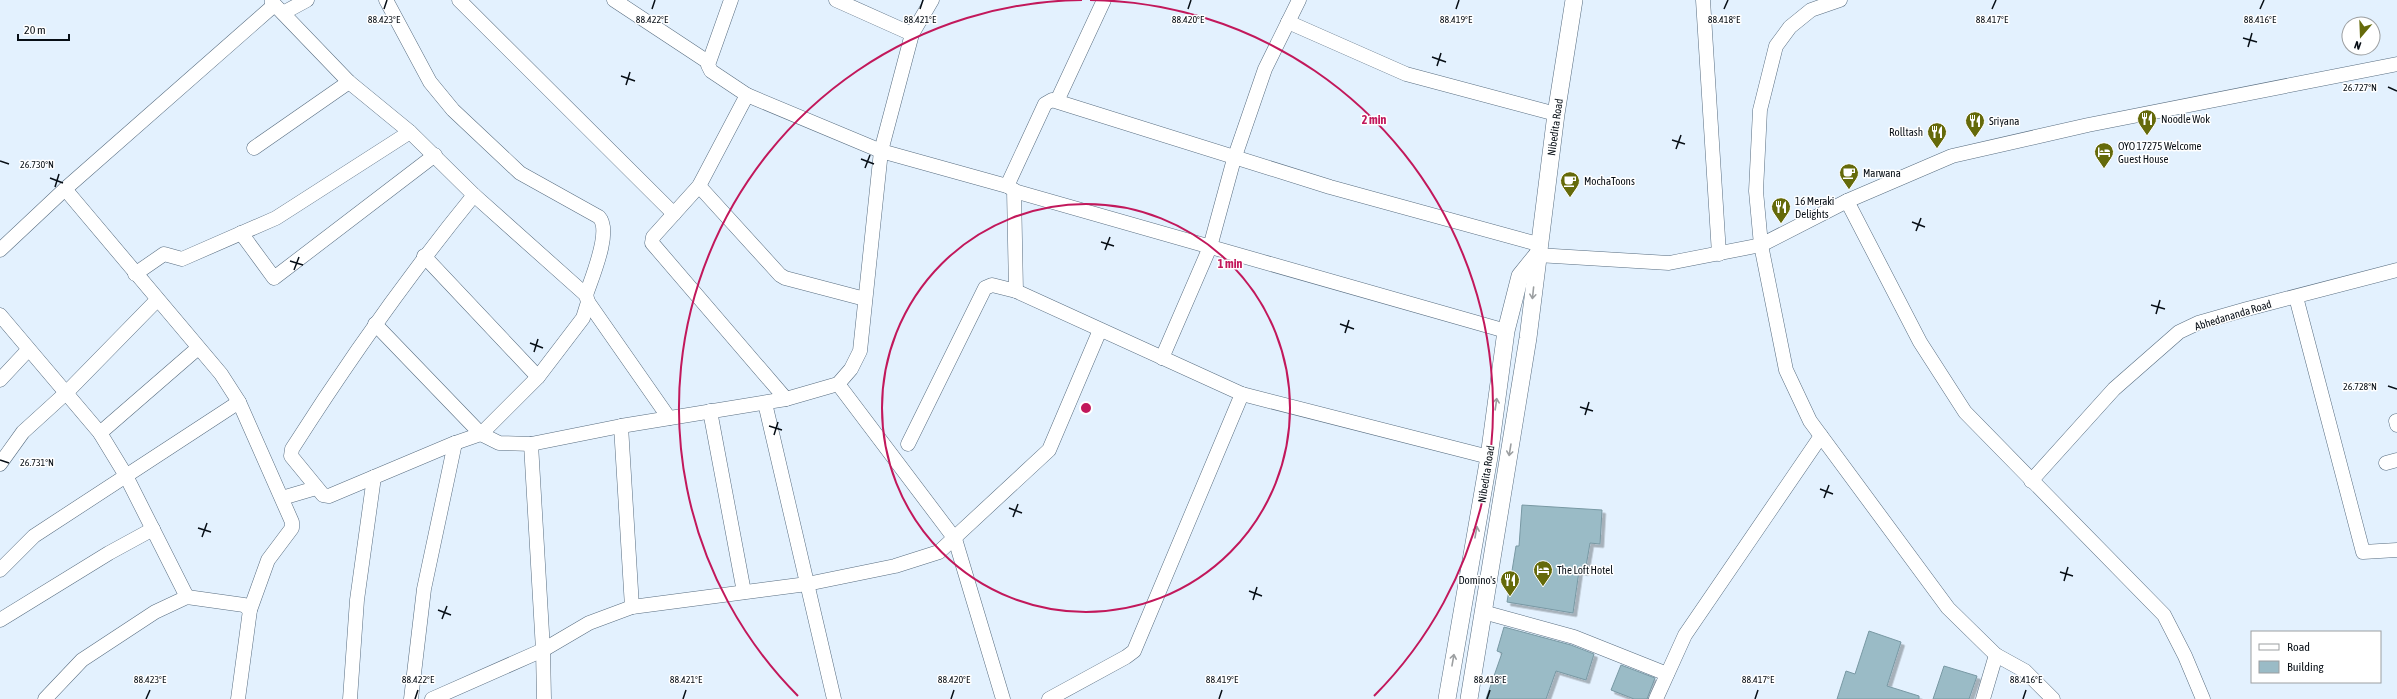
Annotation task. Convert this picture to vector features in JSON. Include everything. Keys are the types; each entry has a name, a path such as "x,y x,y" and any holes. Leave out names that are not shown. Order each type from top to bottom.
{"street":[{"path":"283,13 307,0"},
{"path":"386,0 430,82 453,110 520,173 599,217 603,222 604,234 583,318 538,377 481,434 455,443 329,496 323,495 292,456 292,449 344,367 424,256 474,195"},
{"path":"459,0 674,214"},
{"path":"614,0 708,62"},
{"path":"731,0 708,62 708,68 747,95 881,151 1506,331"},
{"path":"836,0 912,34"},
{"path":"375,324 481,434 499,443 531,444 621,426 786,399 838,384 850,369 860,351 881,151 912,34 932,0"},
{"path":"1057,101 1104,0"},
{"path":"1162,358 1210,247 1234,159 1265,69 1299,0"},
{"name":"Nibedita Road","path":"1469,699 1528,338 1556,114 1574,0"},
{"path":"1703,0 1720,254"},
{"path":"1840,0 1811,10 1790,27 1776,46 1760,110 1756,191 1761,245 1786,370 1810,421 1948,608 1996,655 2025,671 2053,699"},
{"path":"272,1 349,82 410,132 474,195 587,298 669,418"},
{"path":"0,250 65,189 272,7 272,1"},
{"path":"1288,22 1406,74 1556,114"},
{"path":"1016,291 1011,188 1045,104 1049,100 1057,101 1234,159 1510,238 1538,250 1669,262 1720,254 1761,245 1847,201 1952,156 2095,124 2397,64"},
{"path":"254,148 349,82"},
{"path":"747,95 699,186 653,237 652,243 786,399"},
{"path":"135,274 164,254 182,259 276,218 410,132"},
{"path":"240,233 274,278 435,155"},
{"path":"699,186 780,275 785,278 865,299"},
{"path":"65,189 135,274 221,374 239,402 282,498 293,527 268,560 250,610 238,699"},
{"path":"1847,201 1920,342 1965,412 2164,615 2185,656 2204,699"},
{"name":"Nibedita Road","path":"1448,699 1489,456 1506,331 1520,276 1538,250"},
{"path":"424,256 538,377"},
{"name":"Abhedananda Road","path":"2031,481 2114,388 2180,332 2198,323 2397,270"},
{"path":"908,444 984,288 992,285 1016,291 1242,394 1489,456"},
{"path":"2296,297 2362,552 2397,550"},
{"path":"0,464 22,432 67,392 157,300"},
{"path":"0,315 28,350 67,392 100,433 126,474 187,597"},
{"path":"432,699 543,650 589,623 632,608 806,584 895,566 939,552 956,539 1049,450 1100,330"},
{"path":"100,433 198,348"},
{"path":"0,380 28,350"},
{"path":"838,384 956,539 1003,699"},
{"path":"1049,699 1126,657 1134,651 1242,394"},
{"path":"0,570 34,536 126,474 239,402"},
{"path":"765,403 834,699"},
{"path":"710,411 744,592"},
{"path":"621,426 632,608"},
{"path":"1656,699 1685,635 1821,436"},
{"path":"411,699 424,588 455,443"},
{"path":"531,444 543,650 544,699"},
{"path":"350,699 357,600 374,478"},
{"path":"282,498 316,488"},
{"path":"0,620 109,553 153,529"},
{"path":"45,699 82,660 155,612 187,597 244,605 250,610"},
{"path":"1483,612 1574,637 1667,674"},
{"path":"1983,699 1996,655"}],"building":[{"path":"1522,505 1602,510 1600,544 1590,543 1585,572 1579,571 1573,613 1507,602 1516,546 1519,546"},
{"path":"1504,627 1571,645 1594,654 1586,680 1556,671 1546,699 1486,699 1502,653 1497,651"},
{"path":"1869,631 1901,642 1887,686 1919,696 1919,699 1837,699 1846,671 1855,674"},
{"path":"1621,665 1655,678 1647,699 1634,699 1611,690"},
{"path":"1944,666 1977,676 1969,699 1933,699"}],"place":[{"name":"Noodle Wok","path":"2147,136"},
{"name":"Sriyana","path":"1975,138"},
{"name":"Rolltash","path":"1937,149"},
{"name":"OYO 17275 Welcome Guest House","path":"2104,169"},
{"name":"Marwana","path":"1849,190"},
{"name":"MochaToons","path":"1570,198"},
{"name":"16 Meraki Delights","path":"1781,224"},
{"name":"The Loft Hotel","path":"1543,587"},
{"name":"Domino's","path":"1510,597"}]}
